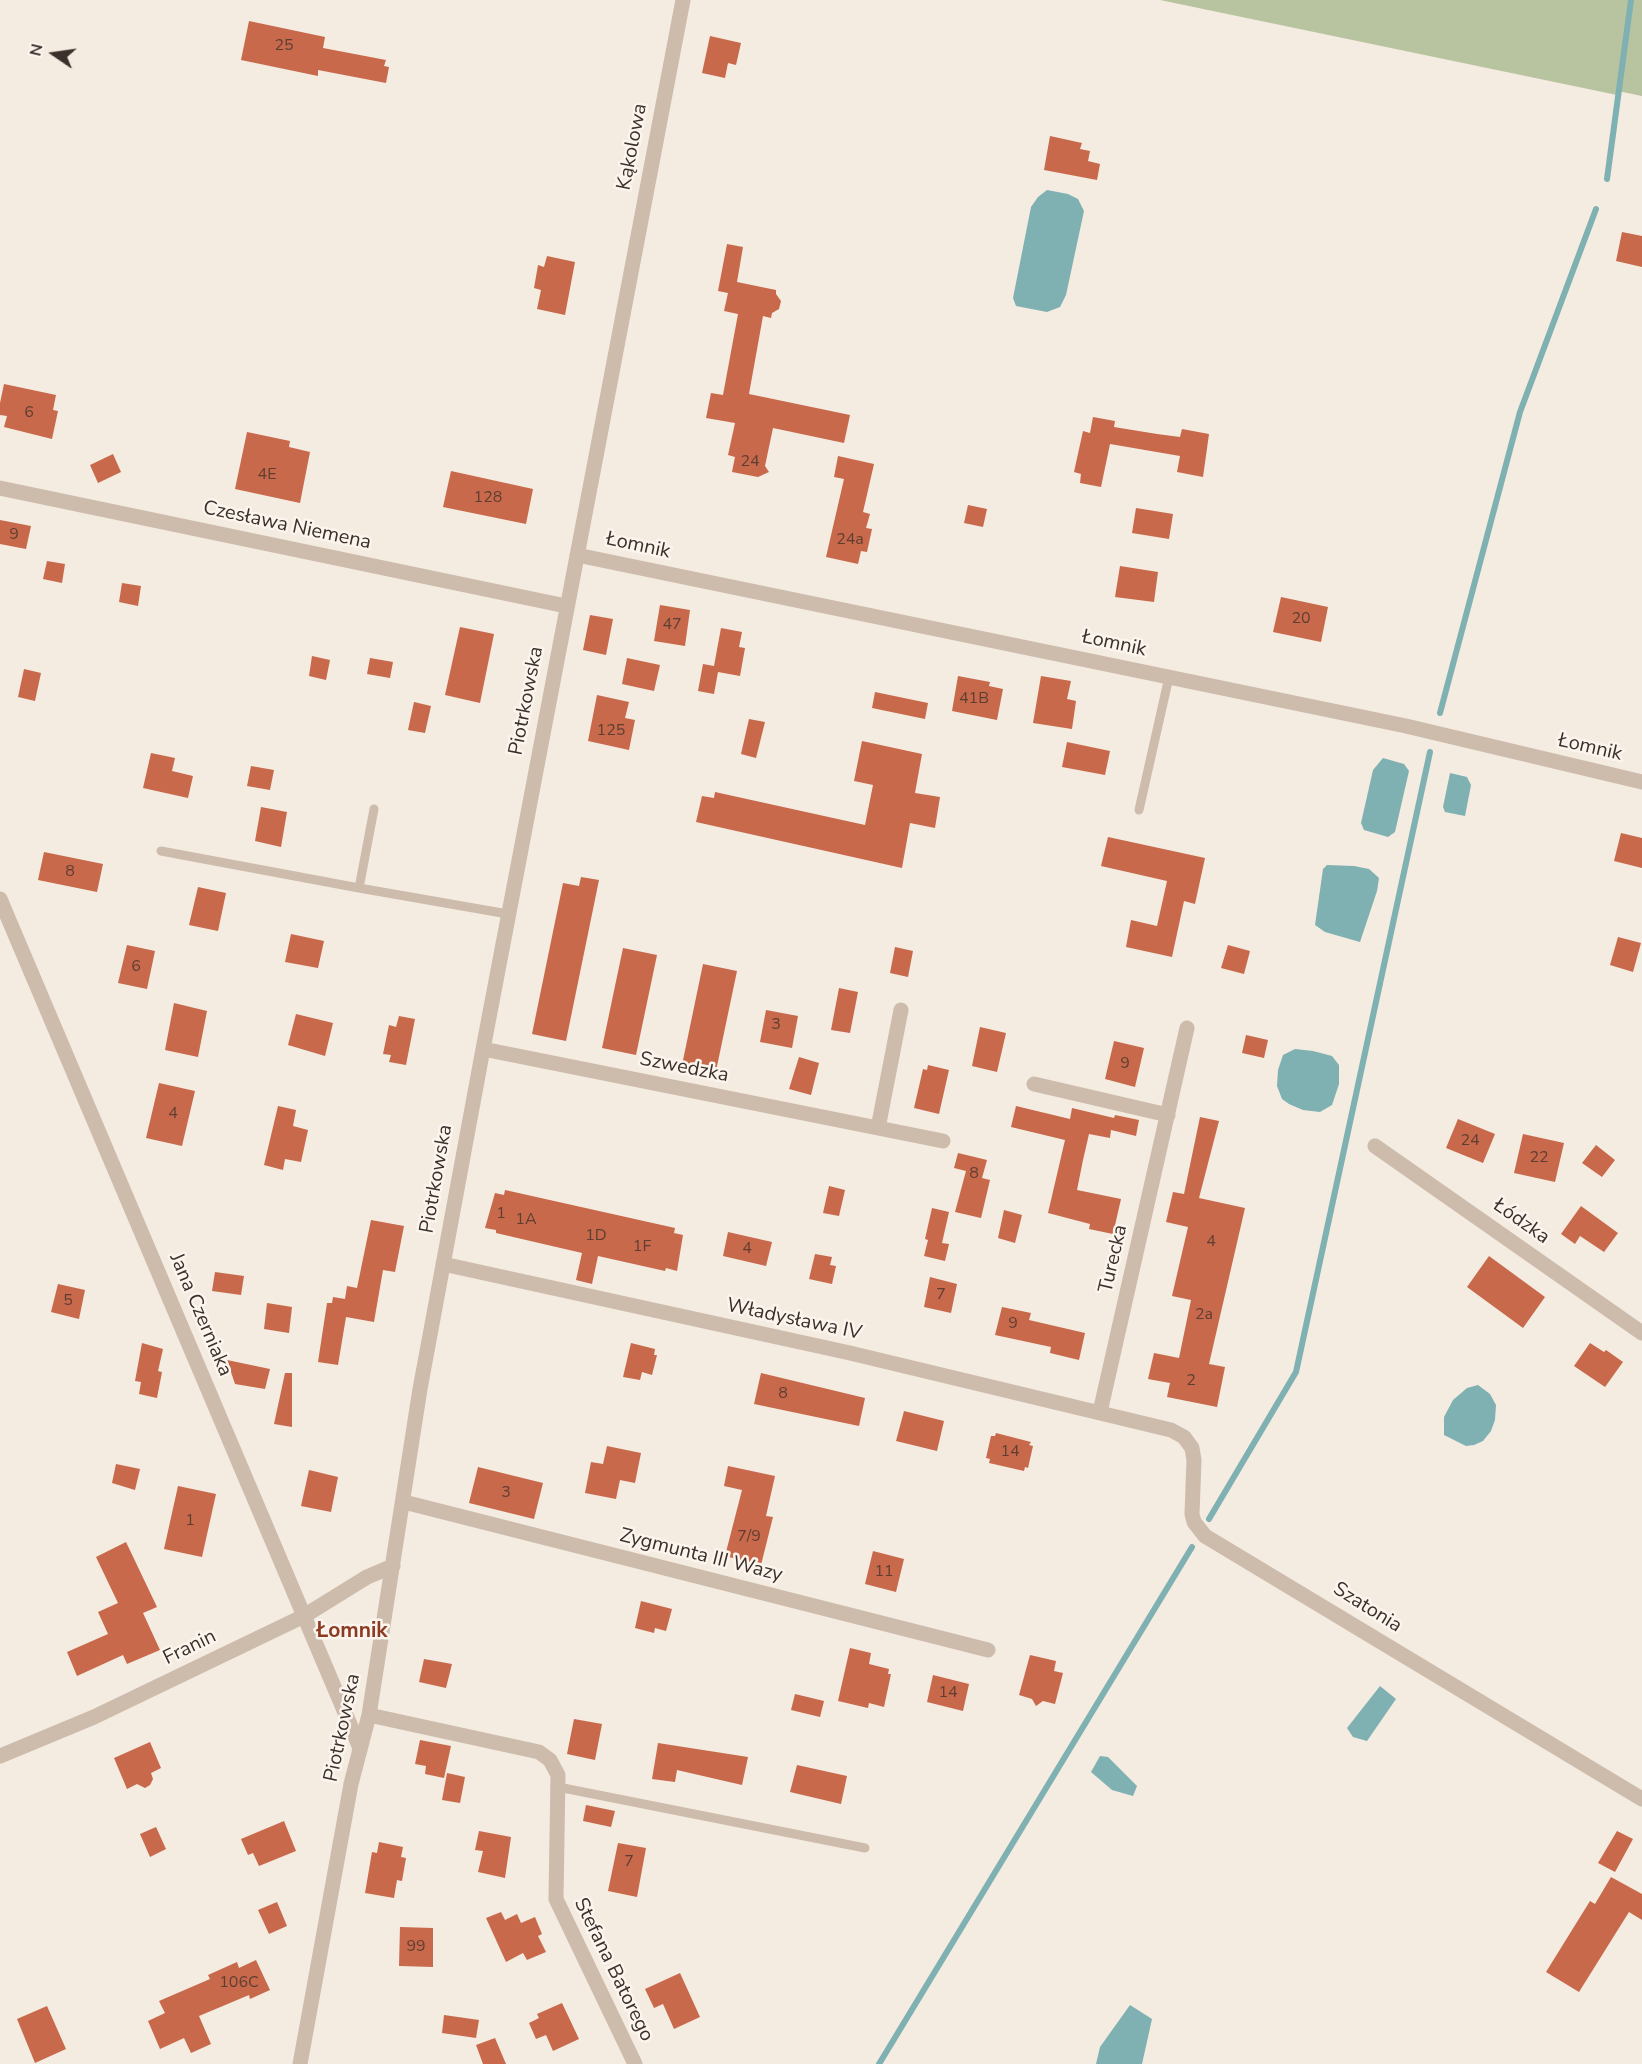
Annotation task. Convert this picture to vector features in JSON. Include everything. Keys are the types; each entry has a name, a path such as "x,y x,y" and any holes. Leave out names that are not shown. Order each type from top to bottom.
{"street":[{"name":"Kąkolowa","path":"624,303 683,0"},
{"name":"Piotrkowska","path":"300,2064 351,1784 369,1715 420,1389 624,303"},
{"name":"Czesława Niemena","path":"0,488 566,606"},
{"name":"Łomnik","path":"577,555 1406,726 1642,782"},
{"name":"Jana Czerniaka","path":"0,899 360,1748"},
{"path":"878,1128 901,1010"},
{"name":"Turecka","path":"1101,1412 1187,1028"},
{"name":"Szwedzka","path":"483,1049 943,1141"},
{"path":"1034,1084 1168,1115"},
{"name":"Łódzka","path":"1375,1146 1642,1332"},
{"name":"Władysława IV","path":"443,1264 850,1353 1134,1421"},
{"name":"Szatonia","path":"1134,1421 1171,1430 1184,1437 1192,1448 1194,1460 1192,1514 1194,1522 1205,1536 1642,1799"},
{"name":"Zygmunta III Wazy","path":"404,1502 988,1650"},
{"name":"Franin","path":"0,1756 94,1717 304,1616 367,1577 393,1566"},
{"name":"Stefana Batorego","path":"369,1715 539,1752 550,1760 558,1775 556,1899 635,2064"}],"lane":[{"path":"1139,810 1169,677"},
{"path":"359,888 374,809"},
{"path":"161,851 508,914"},
{"path":"558,1787 865,1848"}],"green space":[{"path":"1160,0 1642,0 1642,96 1618,91 1617,95"}],"water":[{"path":"1047,190 1068,194 1078,199 1084,211 1066,295 1060,307 1047,312 1016,306 1013,298 1031,207"},
{"path":"1383,758 1404,764 1409,771 1395,832 1388,837 1364,830 1361,823 1373,770"},
{"path":"1450,773 1467,777 1471,785 1465,816 1445,812 1443,807"},
{"path":"1327,865 1369,869 1379,878 1360,942 1325,932 1315,925 1323,869"},
{"path":"1295,1049 1332,1056 1339,1065 1339,1084 1332,1105 1320,1112 1303,1110 1282,1099 1277,1086 1278,1070 1283,1055"},
{"path":"1478,1385 1490,1394 1496,1405 1495,1420 1491,1431 1483,1441 1466,1446 1444,1435 1444,1417 1453,1400 1467,1388"},
{"path":"1380,1686 1396,1699 1367,1741 1353,1737 1347,1728"},
{"path":"1100,1756 1108,1757 1137,1786 1133,1796 1112,1790 1091,1772"},
{"path":"1130,2005 1152,2019 1142,2064 1096,2064 1100,2047"}],"building":[{"path":"249,21 325,37 323,48 386,60 384,66 389,67 386,83 318,70 318,76 241,60"},
{"path":"710,36 741,43 736,65 728,63 725,78 702,73"},
{"path":"1050,136 1082,143 1080,149 1090,151 1088,161 1100,164 1097,180 1044,170"},
{"path":"1622,232 1642,236 1642,267 1616,261"},
{"path":"727,244 743,247 737,282 776,290 781,301 779,309 772,313 771,318 763,316 749,394 850,415 844,443 773,428 765,466 769,472 758,477 732,472 735,457 728,455 735,423 706,418 711,393 723,395 738,314 724,311 728,293 718,291"},
{"path":"547,256 575,262 565,315 537,309 541,290 534,288 538,265 544,267"},
{"path":"4,384 56,395 53,410 58,411 52,439 4,427 7,416 0,415 0,403"},
{"path":"1093,417 1115,421 1114,427 1157,434 1180,437 1182,429 1209,434 1203,477 1177,472 1180,456 1110,444 1101,487 1080,483 1081,474 1074,472 1083,431 1090,433"},
{"path":"247,432 290,441 289,447 310,452 300,503 235,489"},
{"path":"113,454 121,472 98,483 90,465"},
{"path":"838,456 874,464 863,512 870,514 866,528 872,529 867,552 861,551 858,564 826,557 844,479 834,477"},
{"path":"451,471 533,489 526,524 443,507"},
{"path":"968,505 987,509 983,527 964,523"},
{"path":"1136,508 1173,514 1169,539 1132,533"},
{"path":"0,520 31,526 26,549 0,544"},
{"path":"47,561 65,564 62,583 43,579"},
{"path":"1120,566 1158,572 1154,602 1115,597"},
{"path":"122,583 141,586 138,606 119,602"},
{"path":"1281,597 1328,607 1321,642 1273,632"},
{"path":"660,605 690,610 685,646 654,641"},
{"path":"590,615 613,619 606,655 583,650"},
{"path":"460,627 494,634 480,703 445,695"},
{"path":"721,628 742,632 739,647 745,648 740,676 718,672 714,694 698,691 703,664 714,666"},
{"path":"312,656 330,660 326,680 309,676"},
{"path":"370,658 393,662 390,678 367,674"},
{"path":"627,658 660,665 654,691 622,684"},
{"path":"24,669 41,673 35,701 18,697"},
{"path":"958,676 990,682 989,686 1003,689 997,720 952,711"},
{"path":"1041,676 1071,681 1067,699 1076,701 1072,729 1033,723"},
{"path":"875,692 928,703 925,719 872,708"},
{"path":"597,695 629,702 625,718 635,720 629,750 588,741"},
{"path":"414,702 431,706 425,733 408,730"},
{"path":"749,719 765,722 756,758 741,754"},
{"path":"862,741 922,754 915,793 940,797 935,828 910,823 902,868 696,822 702,796 714,798 715,792 865,825 873,785 854,781"},
{"path":"1067,742 1110,751 1105,775 1062,767"},
{"path":"151,753 175,758 172,771 193,776 188,798 143,788"},
{"path":"251,766 274,770 270,790 247,786"},
{"path":"261,807 287,812 281,847 255,841"},
{"path":"1621,833 1642,838 1642,868 1614,861"},
{"path":"1108,837 1205,858 1195,904 1184,901 1172,957 1126,947 1131,920 1157,926 1167,881 1101,866"},
{"path":"44,852 103,864 97,892 38,880"},
{"path":"581,877 599,880 566,1041 532,1034 563,883 579,886"},
{"path":"198,887 226,893 218,931 189,925"},
{"path":"291,934 324,941 318,968 285,962"},
{"path":"1618,937 1641,943 1633,972 1610,965"},
{"path":"127,945 155,951 147,989 118,983"},
{"path":"1228,945 1250,951 1244,974 1221,968"},
{"path":"895,947 913,951 908,977 890,973"},
{"path":"623,948 657,955 636,1055 602,1048"},
{"path":"703,964 737,971 716,1071 682,1065"},
{"path":"839,988 858,992 850,1033 831,1030"},
{"path":"174,1003 207,1011 198,1057 165,1050"},
{"path":"766,1010 798,1016 792,1048 760,1042"},
{"path":"296,1014 333,1023 325,1056 288,1045"},
{"path":"399,1016 415,1019 406,1065 389,1062 391,1055 383,1054 389,1025 396,1027"},
{"path":"980,1027 1006,1033 997,1072 972,1066"},
{"path":"1246,1035 1268,1040 1264,1058 1242,1053"},
{"path":"1114,1041 1144,1048 1135,1087 1105,1079"},
{"path":"799,1057 819,1063 811,1095 789,1089"},
{"path":"928,1065 949,1070 939,1114 914,1108 923,1069 927,1070"},
{"path":"159,1083 195,1091 182,1146 146,1138"},
{"path":"278,1106 296,1110 293,1126 308,1130 301,1162 285,1159 283,1170 264,1165"},
{"path":"1016,1106 1070,1119 1072,1108 1114,1118 1115,1115 1139,1120 1136,1136 1111,1130 1110,1138 1089,1134 1083,1160 1077,1190 1121,1199 1113,1234 1089,1229 1090,1224 1048,1213 1065,1140 1011,1127"},
{"path":"1200,1117 1219,1121 1199,1198 1245,1208 1209,1364 1225,1367 1217,1407 1167,1397 1170,1383 1148,1379 1154,1353 1179,1358 1191,1300 1172,1296 1188,1227 1166,1222 1173,1192 1184,1194"},
{"path":"1458,1119 1495,1134 1483,1163 1446,1148"},
{"path":"1523,1134 1564,1143 1555,1182 1514,1173"},
{"path":"1596,1145 1615,1160 1602,1177 1582,1163"},
{"path":"958,1153 987,1160 982,1178 990,1180 981,1218 955,1212 966,1171 954,1168"},
{"path":"829,1186 845,1190 839,1216 823,1213"},
{"path":"505,1190 675,1228 674,1233 683,1235 677,1271 666,1268 665,1271 598,1256 592,1284 576,1280 582,1253 496,1233 496,1230 485,1228 495,1193 504,1195"},
{"path":"1581,1206 1618,1233 1604,1252 1580,1236 1575,1244 1561,1234"},
{"path":"932,1208 949,1212 942,1243 949,1244 945,1261 924,1256 928,1240 925,1239"},
{"path":"1004,1210 1022,1215 1015,1243 998,1238"},
{"path":"371,1220 404,1226 395,1272 383,1270 374,1322 346,1317 338,1365 318,1362 327,1303 332,1303 333,1297 345,1299 347,1286 357,1288"},
{"path":"728,1232 772,1242 766,1266 723,1256"},
{"path":"815,1254 832,1257 830,1265 836,1266 832,1284 809,1279"},
{"path":"1489,1256 1545,1297 1523,1328 1467,1287"},
{"path":"215,1272 244,1276 241,1295 212,1291"},
{"path":"930,1277 957,1284 951,1313 924,1307"},
{"path":"58,1284 85,1290 79,1319 51,1312"},
{"path":"267,1303 292,1307 289,1333 264,1329"},
{"path":"1002,1307 1031,1313 1029,1320 1085,1333 1079,1360 1050,1353 1051,1347 995,1335"},
{"path":"142,1343 163,1349 158,1371 162,1372 157,1398 139,1394 141,1382 135,1381"},
{"path":"631,1343 655,1349 654,1355 657,1355 652,1375 642,1372 640,1380 623,1377"},
{"path":"1590,1343 1604,1352 1606,1350 1623,1362 1605,1387 1574,1366"},
{"path":"227,1360 270,1369 265,1389 235,1384"},
{"path":"285,1373 292,1373 292,1427 274,1424"},
{"path":"761,1373 865,1398 859,1426 754,1404"},
{"path":"904,1411 944,1421 937,1451 896,1441"},
{"path":"996,1433 1031,1442 1029,1445 1033,1446 1028,1468 1025,1467 1024,1471 989,1463 990,1459 986,1458 991,1436 995,1436"},
{"path":"607,1446 641,1453 635,1483 620,1480 616,1499 585,1493 591,1462 603,1464"},
{"path":"116,1464 140,1469 135,1490 112,1483"},
{"path":"728,1466 775,1476 766,1516 773,1517 761,1565 725,1556 742,1490 724,1486"},
{"path":"478,1467 543,1483 534,1519 469,1503"},
{"path":"309,1470 338,1477 331,1512 301,1506"},
{"path":"178,1486 216,1494 202,1557 164,1549"},
{"path":"126,1542 157,1607 143,1613 160,1650 127,1664 123,1655 77,1676 67,1652 108,1634 98,1612 118,1603 96,1557"},
{"path":"873,1551 904,1559 896,1592 865,1584"},
{"path":"641,1601 672,1609 666,1631 655,1628 654,1633 635,1628"},
{"path":"850,1648 871,1653 869,1664 889,1669 888,1674 891,1674 884,1707 869,1703 868,1708 838,1701"},
{"path":"1030,1655 1056,1661 1054,1671 1063,1673 1055,1704 1043,1701 1036,1706 1032,1699 1019,1695"},
{"path":"424,1659 452,1664 446,1688 419,1682"},
{"path":"933,1675 969,1684 963,1711 927,1702"},
{"path":"795,1694 824,1701 820,1717 791,1710"},
{"path":"574,1719 602,1724 595,1760 567,1754"},
{"path":"420,1740 451,1746 444,1778 425,1774 426,1766 415,1764"},
{"path":"150,1742 161,1768 151,1773 153,1779 150,1785 145,1788 137,1784 127,1789 114,1758"},
{"path":"658,1743 748,1757 742,1785 677,1770 675,1782 652,1779"},
{"path":"797,1765 847,1776 841,1804 790,1792"},
{"path":"447,1773 465,1777 460,1803 442,1800"},
{"path":"586,1805 615,1811 611,1827 583,1821"},
{"path":"284,1821 296,1851 259,1866 253,1853 248,1855 241,1839"},
{"path":"156,1827 166,1849 150,1857 140,1834"},
{"path":"479,1831 511,1837 505,1878 478,1872 483,1851 475,1850"},
{"path":"1617,1831 1633,1839 1615,1872 1598,1863"},
{"path":"379,1842 403,1847 401,1857 406,1858 402,1881 397,1880 394,1898 365,1893 372,1852 377,1853"},
{"path":"618,1843 646,1848 637,1897 608,1891"},
{"path":"1611,1877 1642,1894 1642,1920 1629,1912 1579,1992 1546,1972 1590,1901 1595,1904"},
{"path":"277,1902 287,1926 269,1934 258,1910"},
{"path":"501,1912 505,1920 517,1914 521,1923 535,1917 542,1934 538,1936 546,1952 527,1960 523,1953 506,1962 486,1918"},
{"path":"400,1927 433,1928 433,1967 399,1966"},
{"path":"256,1960 270,1990 250,1999 249,1995 199,2016 211,2044 191,2053 184,2038 160,2049 148,2021 165,2013 159,2001 210,1979 208,1975 237,1962 239,1968"},
{"path":"680,1973 700,2017 674,2029 663,2004 654,2008 645,1989"},
{"path":"562,2003 579,2039 553,2051 546,2035 536,2039 529,2023 539,2018 537,2014"},
{"path":"47,2006 66,2049 35,2063 17,2019"},
{"path":"444,2015 479,2020 476,2038 442,2033"},
{"path":"495,2038 506,2064 483,2064 476,2045"}],"waterway":[{"path":"1607,179 1631,0"},
{"path":"1440,713 1520,412 1596,209"},
{"path":"1209,1519 1296,1372 1430,752"},
{"path":"879,2064 1192,1547"}],"district":[{"name":"Łomnik","path":"352,1632"}]}
